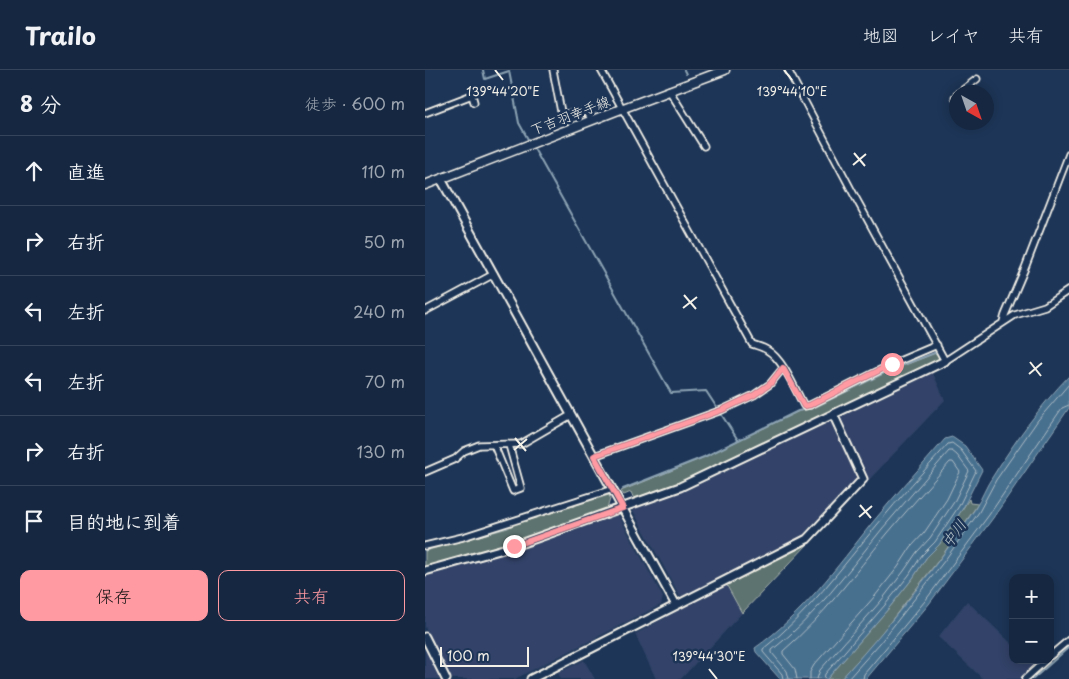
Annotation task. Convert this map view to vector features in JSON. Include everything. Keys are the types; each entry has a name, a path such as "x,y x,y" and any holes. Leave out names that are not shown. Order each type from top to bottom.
{"main road":[{"name":"下吉羽幸手線","path":"425,185 621,108 725,70"}],"street":[{"path":"553,70 561,112 565,114 587,112 592,120"},
{"path":"601,70 752,344 767,349 774,356 783,368 804,406 810,405 892,364 937,345"},
{"path":"787,70 945,361"},
{"path":"970,85 977,79"},
{"path":"669,90 704,146"},
{"path":"425,113 472,95 474,102"},
{"path":"1003,322 1069,154"},
{"path":"441,179 676,605"},
{"path":"425,311 493,274"},
{"path":"425,571 514,546 680,487 945,361 1003,322 1021,313 1045,306 1069,290"},
{"path":"594,456 722,410 754,395 770,384 783,368"},
{"path":"531,679 807,539 863,479 833,414"},
{"path":"425,472 455,459 464,451 479,445 521,444 571,415"},
{"path":"494,445 513,491 521,488 509,445"},
{"path":"425,546 463,537 613,489"},
{"path":"425,636 446,679"},
{"path":"1054,653 1069,640"},
{"path":"1025,679 1042,664"}],"shaded area":[{"path":"932,371 945,400 869,480 840,420 842,414"},
{"path":"828,421 832,423 857,476 856,480 802,536 683,596 679,595 633,511 635,507 685,489"},
{"path":"615,514 619,516 663,597 661,605 515,679 452,679 425,627 425,576 514,550"},
{"path":"726,584 742,613 681,679 656,679 635,634"},
{"path":"967,601 1009,641 1009,664 1032,664 1034,666 1020,679 983,679 938,637"},
{"path":"425,647 441,679 425,679"},
{"path":"584,660 595,679 561,679 558,673"}],"green space":[{"path":"938,352 941,356 940,360 677,484 634,499 631,492 624,495 621,491 700,459 799,411 812,409 885,373"},
{"path":"609,495 610,499 607,509 516,541 425,567 425,551 508,528 515,524"},
{"path":"969,499 970,503 978,504 941,557 876,640 841,679 827,679 913,578 926,558 939,545"},
{"path":"809,543 742,613 726,584"}],"water":[{"path":"1069,376 1069,408 993,518 929,604 866,679 841,679 877,639 928,575 975,509 1019,437 1048,399"},
{"path":"952,437 965,446 982,470 963,508 939,545 926,558 889,608 827,679 780,679 756,652 755,648 788,621 818,590 881,512 945,439"}],"waterway":[{"path":"483,70 485,79 509,71 519,123 529,141"},
{"path":"684,70 686,74"},
{"path":"532,145 671,393 706,391 738,440"},
{"path":"623,489 704,457 798,411 812,408 890,370 937,352"},
{"path":"531,518 605,495"},
{"path":"472,537 507,527 514,523"},
{"path":"425,550 452,542"},
{"path":"1033,679 1069,647"}],"route":[{"path":"514,546 623,508 594,456 722,410 754,395 770,384 783,368 804,406 810,405 892,364"}],"water label":[{"name":"中川","path":"953,533"}]}
